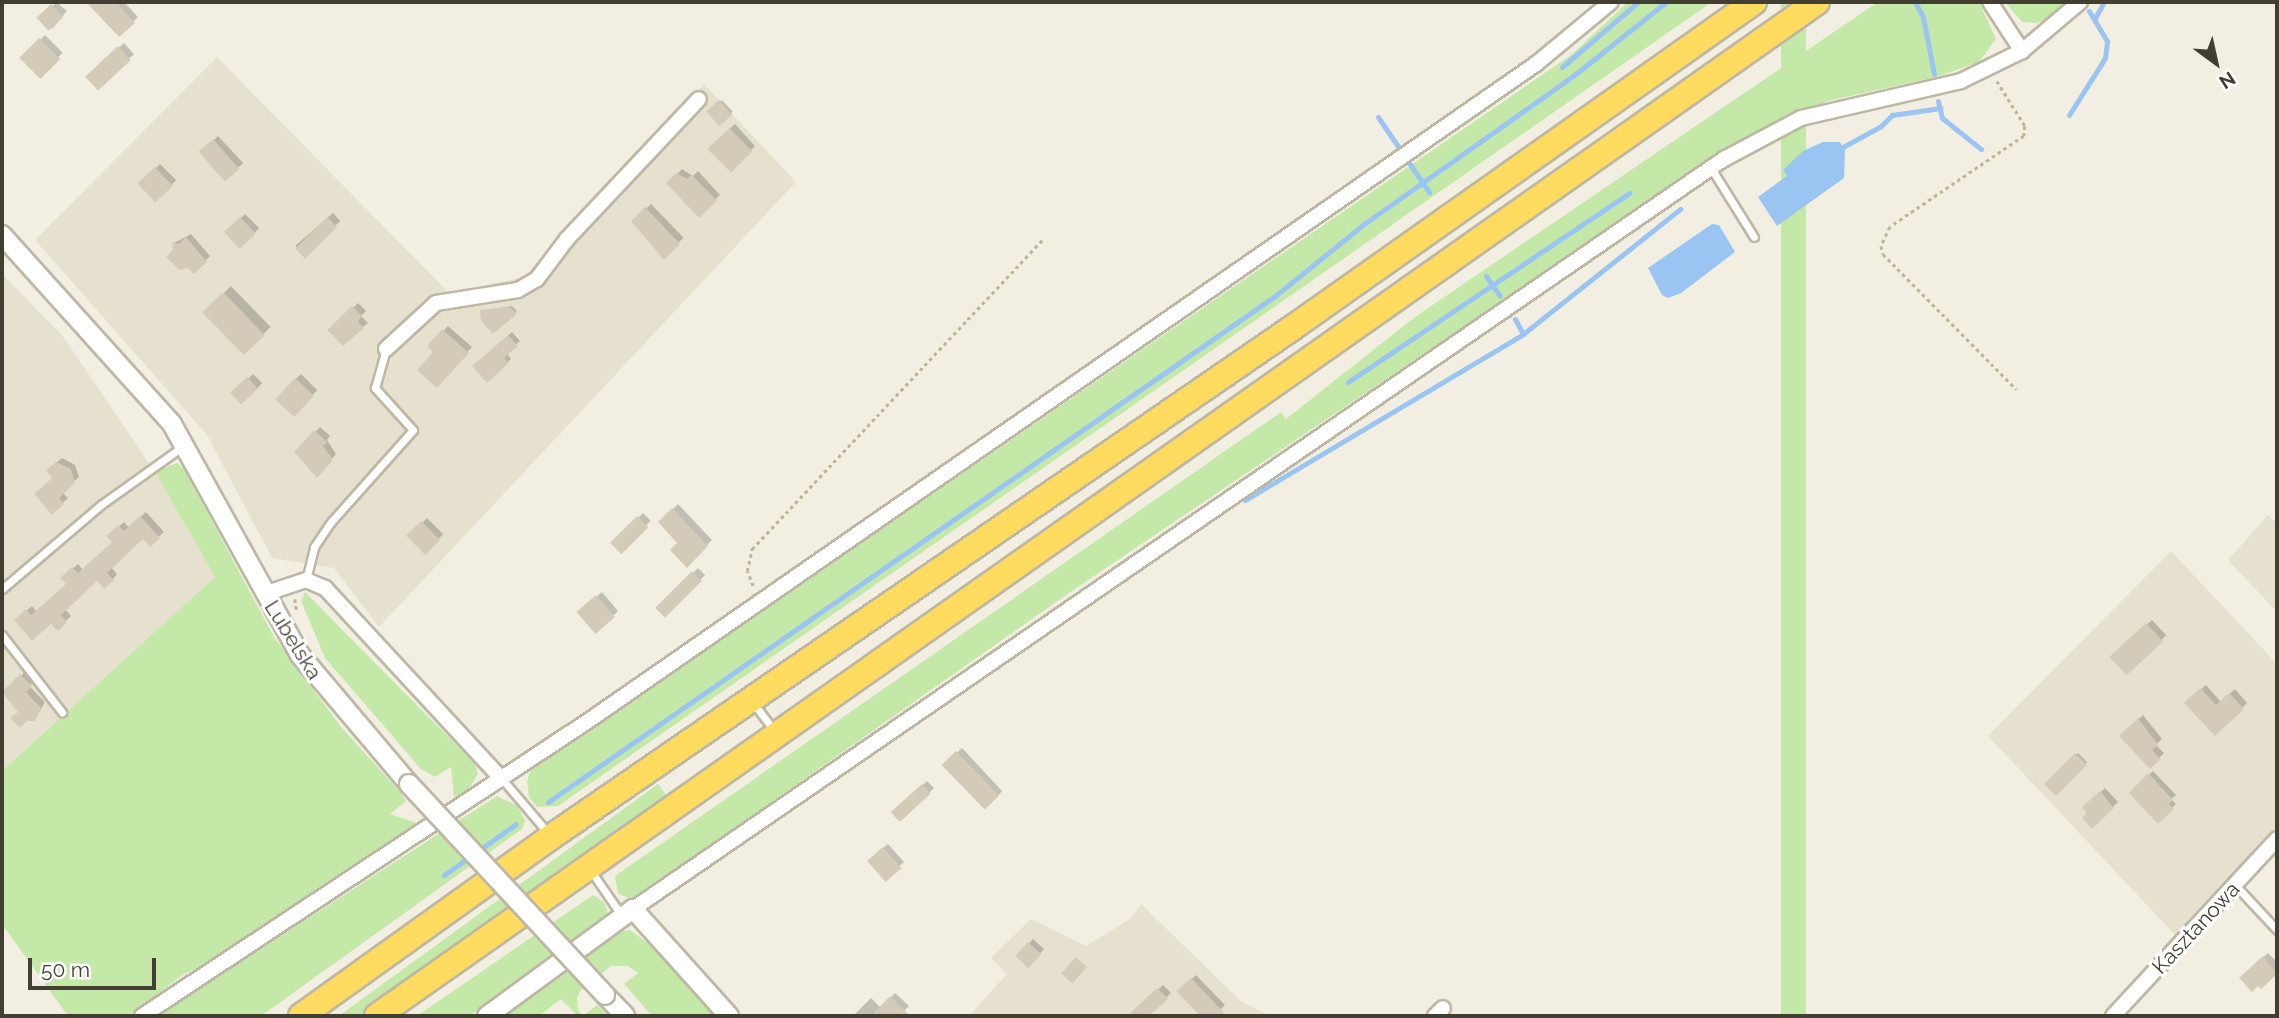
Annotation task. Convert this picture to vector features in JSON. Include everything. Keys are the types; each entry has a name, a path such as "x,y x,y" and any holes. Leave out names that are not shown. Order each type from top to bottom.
{"highway":[{"path":"302,1016 551,837 1754,2"},
{"path":"377,1016 587,865 1817,2"}],"street":[{"path":"142,1016 502,779 758,599 1536,64 1611,2"},
{"path":"1990,2 2022,51"},
{"path":"487,1016 628,913 1711,168 1801,118 1927,90 1990,69 2022,51 2080,2"},
{"path":"386,349 436,303 519,290 537,279 576,229 699,99"},
{"name":"Lubelska","path":"2,235 142,386 186,444 264,594 313,673 409,784 625,1016"},
{"path":"264,594 306,580 324,588 347,609 502,779"},
{"name":"Kasztanowa","path":"2113,1016 2277,839"},
{"path":"628,913 729,1016"}],"lane":[{"path":"1711,168 1754,237"},
{"path":"306,580 314,547 331,522 413,430 375,388 386,349"},
{"path":"2,589 102,504 186,444"},
{"path":"2,635 62,712"},
{"path":"752,700 776,734"},
{"path":"502,779 551,837"},
{"path":"587,865 628,913"},
{"path":"2236,886 2277,930"}],"path":[{"path":"1990,69 2025,126 2024,136 1890,227 1881,246 1883,254 2016,389"},
{"path":"758,599 747,571 752,549 1044,238"}],"shaded area":[{"path":"217,57 449,293 524,277 704,84 796,182 379,627 334,568 272,558 207,435 35,240"},
{"path":"2,274 62,335 155,472 215,577 2,771"},
{"path":"2268,515 2277,524 2277,612 2228,560"},
{"path":"2171,551 2277,664 2277,829 2176,936 1988,736"},
{"path":"1141,904 1242,1002 1271,1016 969,1016 1007,974 991,958 1031,919 1086,946 1130,919"}],"green space":[{"path":"1628,2 1712,2 558,806 537,807 529,797 527,781 531,770 1571,55"},
{"path":"1781,2 1806,2 1806,1016 1781,1016"},
{"path":"1878,2 1979,2 1996,39 1979,62 1936,77 1828,101 1731,146 1066,595 632,900 618,893 615,876 1281,412 1286,419 1415,317"},
{"path":"2005,2 2067,2 2053,18 2036,23 2022,22"},
{"path":"177,463 184,469 274,637 342,728 406,801 390,814 417,823 201,967 184,974 128,1016 68,1016 2,924 2,771 215,577 155,472"},
{"path":"305,592 475,764 478,774 465,794 454,797 451,767 435,777 421,769 325,658 301,601"},
{"path":"658,784 666,795 362,1016 339,1016"},
{"path":"497,796 517,806 525,821 522,829 261,1016 157,1016"},
{"path":"593,895 604,902 608,913 601,924 469,1016 417,1016"},
{"path":"630,930 653,947 715,1016 652,1016 624,984 638,973 628,966 611,966 580,991 577,998 578,1010 583,1016 578,1016 561,999 539,1016 502,1016 615,932"},
{"path":"597,1005 608,1016 583,1016"}],"water":[{"path":"1823,142 1840,142 1845,151 1844,178 1777,226 1758,197 1787,176 1783,170 1803,151"},
{"path":"1712,224 1719,225 1735,252 1681,293 1668,298 1662,295 1648,268"}],"building":[{"path":"86,2 116,2 135,23 119,37"},
{"path":"51,4 63,17 49,31 36,18"},
{"path":"39,38 60,59 40,79 19,58"},
{"path":"118,46 131,60 98,91 85,77"},
{"path":"719,100 732,115 719,126 706,111"},
{"path":"729,128 752,151 731,173 708,149"},
{"path":"213,139 239,169 225,182 199,151"},
{"path":"155,167 173,186 155,202 137,183"},
{"path":"676,173 687,179 692,175 717,201 699,218 666,183"},
{"path":"645,207 680,244 664,260 631,221"},
{"path":"240,217 256,234 240,249 224,232"},
{"path":"327,217 337,227 305,259 295,249"},
{"path":"186,237 207,262 194,274 188,268 179,270 166,257 173,249 172,242 179,244"},
{"path":"223,292 265,335 244,355 202,312"},
{"path":"352,306 362,316 358,322 364,328 343,346 327,330"},
{"path":"510,307 517,314 493,334 481,321 480,310"},
{"path":"442,329 469,353 437,388 417,370 433,352 427,346"},
{"path":"508,335 518,346 504,358 509,363 487,383 472,366"},
{"path":"247,377 258,389 241,404 230,393"},
{"path":"295,378 314,396 294,417 275,399"},
{"path":"314,430 327,442 323,446 333,460 317,478 294,452"},
{"path":"56,462 71,469 75,483 59,498 64,504 52,515 34,494 52,478 46,470"},
{"path":"672,508 708,546 687,568 670,550 677,543 658,522"},
{"path":"140,516 160,538 150,547 143,539 107,573 114,580 104,589 97,581 61,615 67,622 58,631 51,624 32,641 14,620 26,609 31,615 66,584 60,578 72,567 78,573 112,542 106,536 118,525 124,531"},
{"path":"637,516 648,527 621,554 610,543"},
{"path":"421,521 440,540 425,555 406,536"},
{"path":"692,571 702,581 665,618 655,608"},
{"path":"596,595 615,617 595,634 576,612"},
{"path":"2146,623 2163,641 2126,675 2109,657"},
{"path":"20,674 32,686 26,692 41,708 35,721 27,721 20,728 10,718 18,712 2,692"},
{"path":"2200,688 2216,705 2229,693 2244,709 2215,736 2184,703"},
{"path":"2138,718 2158,745 2152,750 2161,759 2150,769 2119,736"},
{"path":"956,751 999,796 985,809 942,765"},
{"path":"2075,753 2087,765 2056,796 2044,784"},
{"path":"2148,773 2173,800 2169,804 2174,809 2158,824 2129,793"},
{"path":"922,784 931,794 899,822 891,812"},
{"path":"2100,791 2114,808 2092,829 2082,818 2087,813 2082,807"},
{"path":"883,847 901,868 886,882 867,861"},
{"path":"1028,942 1041,954 1028,968 1015,956"},
{"path":"2263,956 2277,974 2261,989 2258,986 2252,992 2239,978"},
{"path":"1076,957 1087,967 1072,983 1061,973"},
{"path":"1191,978 1227,1016 1200,1016 1176,991"},
{"path":"1157,988 1168,999 1149,1016 1127,1016"},
{"path":"890,996 910,1016 871,1016"}],"waterway":[{"path":"1562,67 1638,2"},
{"path":"548,802 1275,296 1364,224 1573,76 1666,2"},
{"path":"1915,2 1923,17 1934,74"},
{"path":"2095,18 2104,2"},
{"path":"2069,115 2105,58 2107,41 2089,11"},
{"path":"1938,101 1942,118 1981,149"},
{"path":"1843,147 1881,126 1892,115 1940,108"},
{"path":"1378,117 1429,192"},
{"path":"1348,382 1629,193"},
{"path":"1245,500 1523,334 1680,209"},
{"path":"1486,276 1500,296"},
{"path":"1515,319 1523,334"},
{"path":"444,875 516,824"}]}
